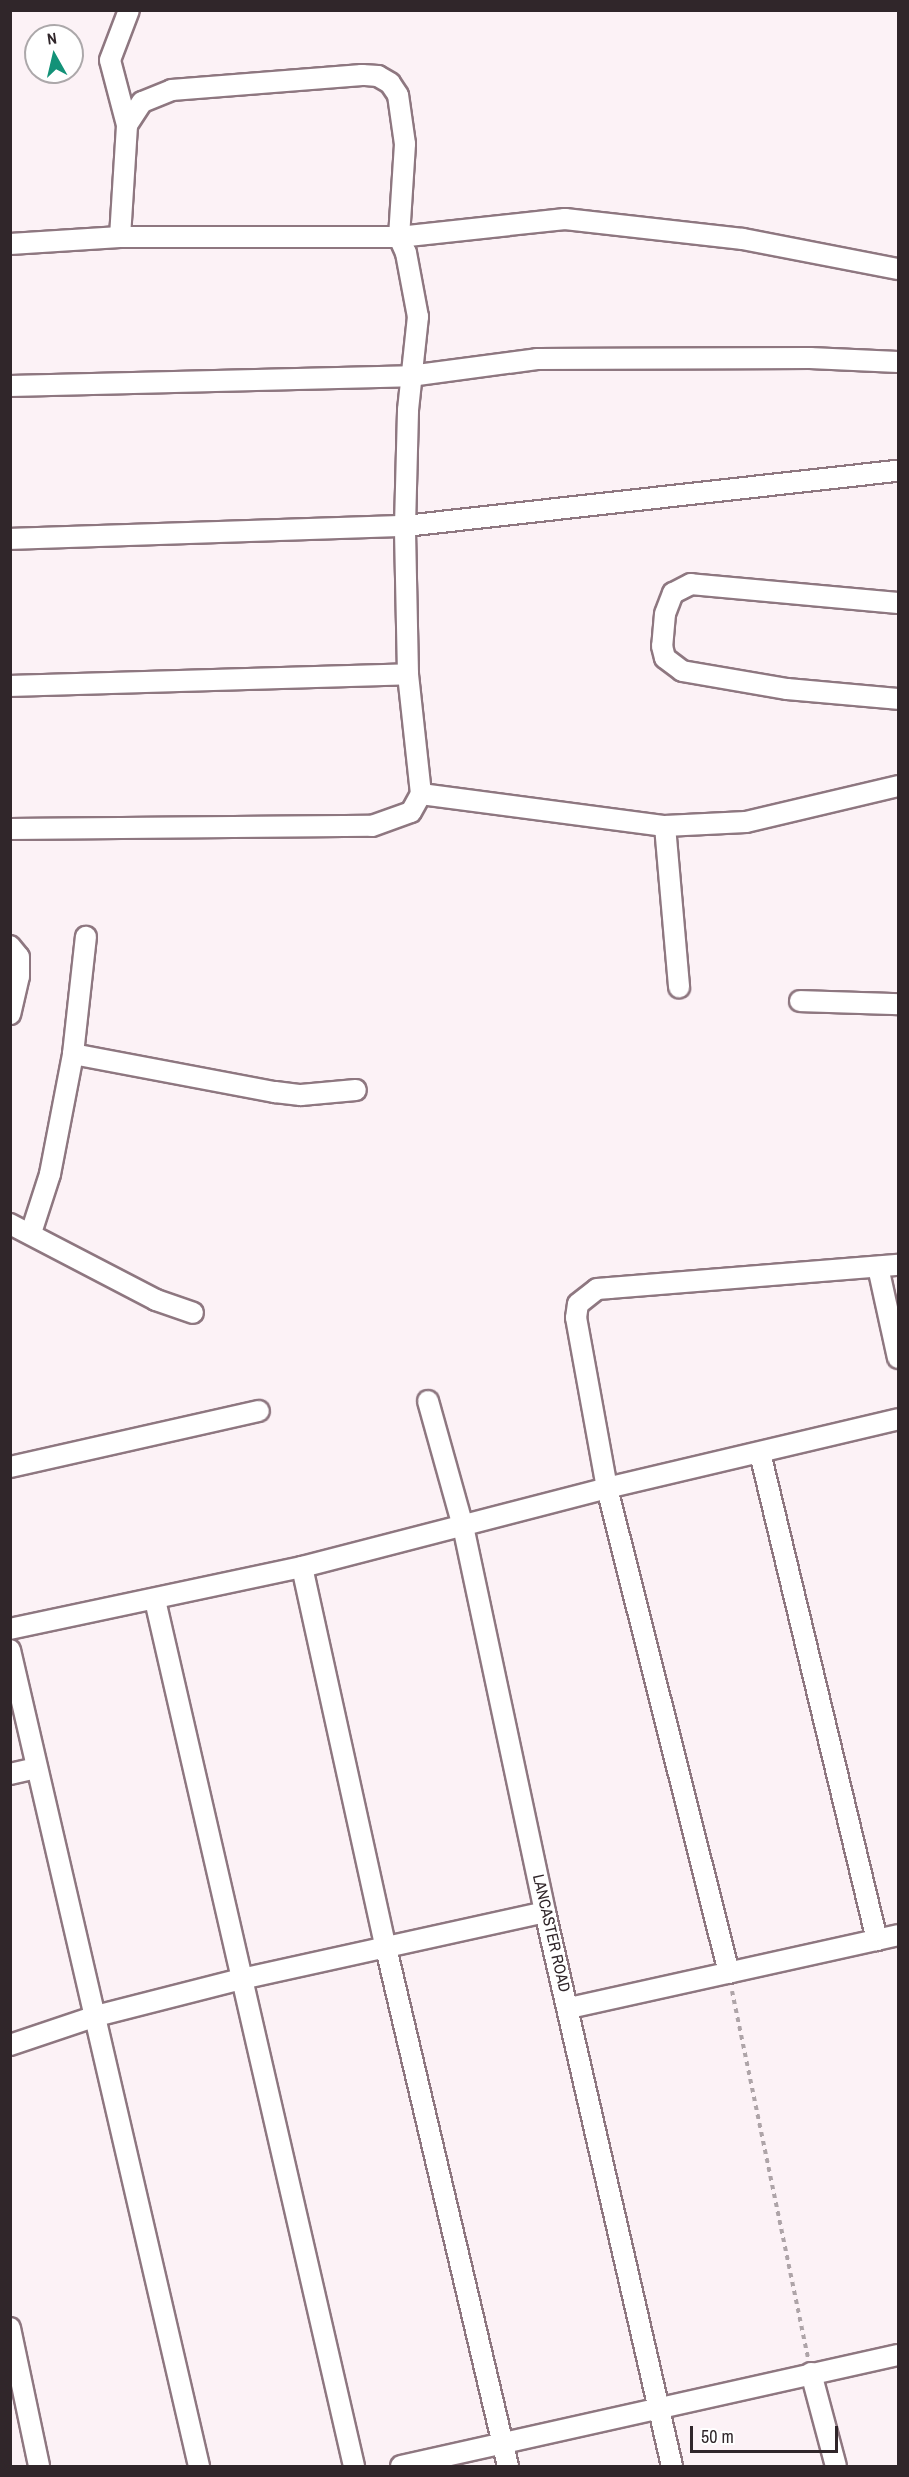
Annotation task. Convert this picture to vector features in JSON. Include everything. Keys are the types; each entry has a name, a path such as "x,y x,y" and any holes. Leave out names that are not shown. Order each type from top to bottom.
{"street":[{"path":"120,237 127,124 110,60 129,10"},
{"path":"10,829 372,826 411,812 422,794 408,674 405,526 410,376 418,317 417,295 399,237 405,186 402,111 390,83 378,76 172,90 142,102 127,124"},
{"path":"10,244 120,237 399,237 565,219 743,238 898,269"},
{"path":"10,386 410,376 569,358 898,362"},
{"path":"10,539 405,526 898,471"},
{"path":"898,603 691,584 673,593 665,614 662,646 665,658 682,671 787,689 898,699"},
{"path":"10,686 408,674"},
{"path":"422,794 665,826 746,822 898,786"},
{"path":"665,826 678,987"},
{"path":"31,1233 50,1174 73,1054 86,937"},
{"path":"10,946 19,957 19,976 10,1014"},
{"path":"800,1001 898,1004"},
{"path":"73,1054 275,1092 301,1095 356,1090"},
{"path":"10,1224 156,1300 193,1313"},
{"path":"729,1973 607,1488 576,1318 578,1304 586,1295 610,1287 898,1265"},
{"path":"878,1267 898,1358"},
{"name":"LANCASTER ROAD","path":"428,1401 463,1526 545,1912 569,2008 672,2466"},
{"path":"10,1467 259,1411"},
{"path":"10,1629 302,1567 607,1488 898,1419"},
{"path":"760,1453 877,1940"},
{"path":"302,1567 386,1948 508,2466"},
{"path":"155,1600 354,2466"},
{"path":"10,1650 199,2466"},
{"path":"10,1774 36,1768"},
{"path":"10,2045 96,2016 242,1979 545,1912"},
{"path":"569,2008 898,1935"},
{"path":"10,2328 39,2466"},
{"path":"401,2466 660,2405 898,2355"},
{"path":"811,2373 836,2466"}],"path":[{"path":"729,1973 811,2373"}]}
